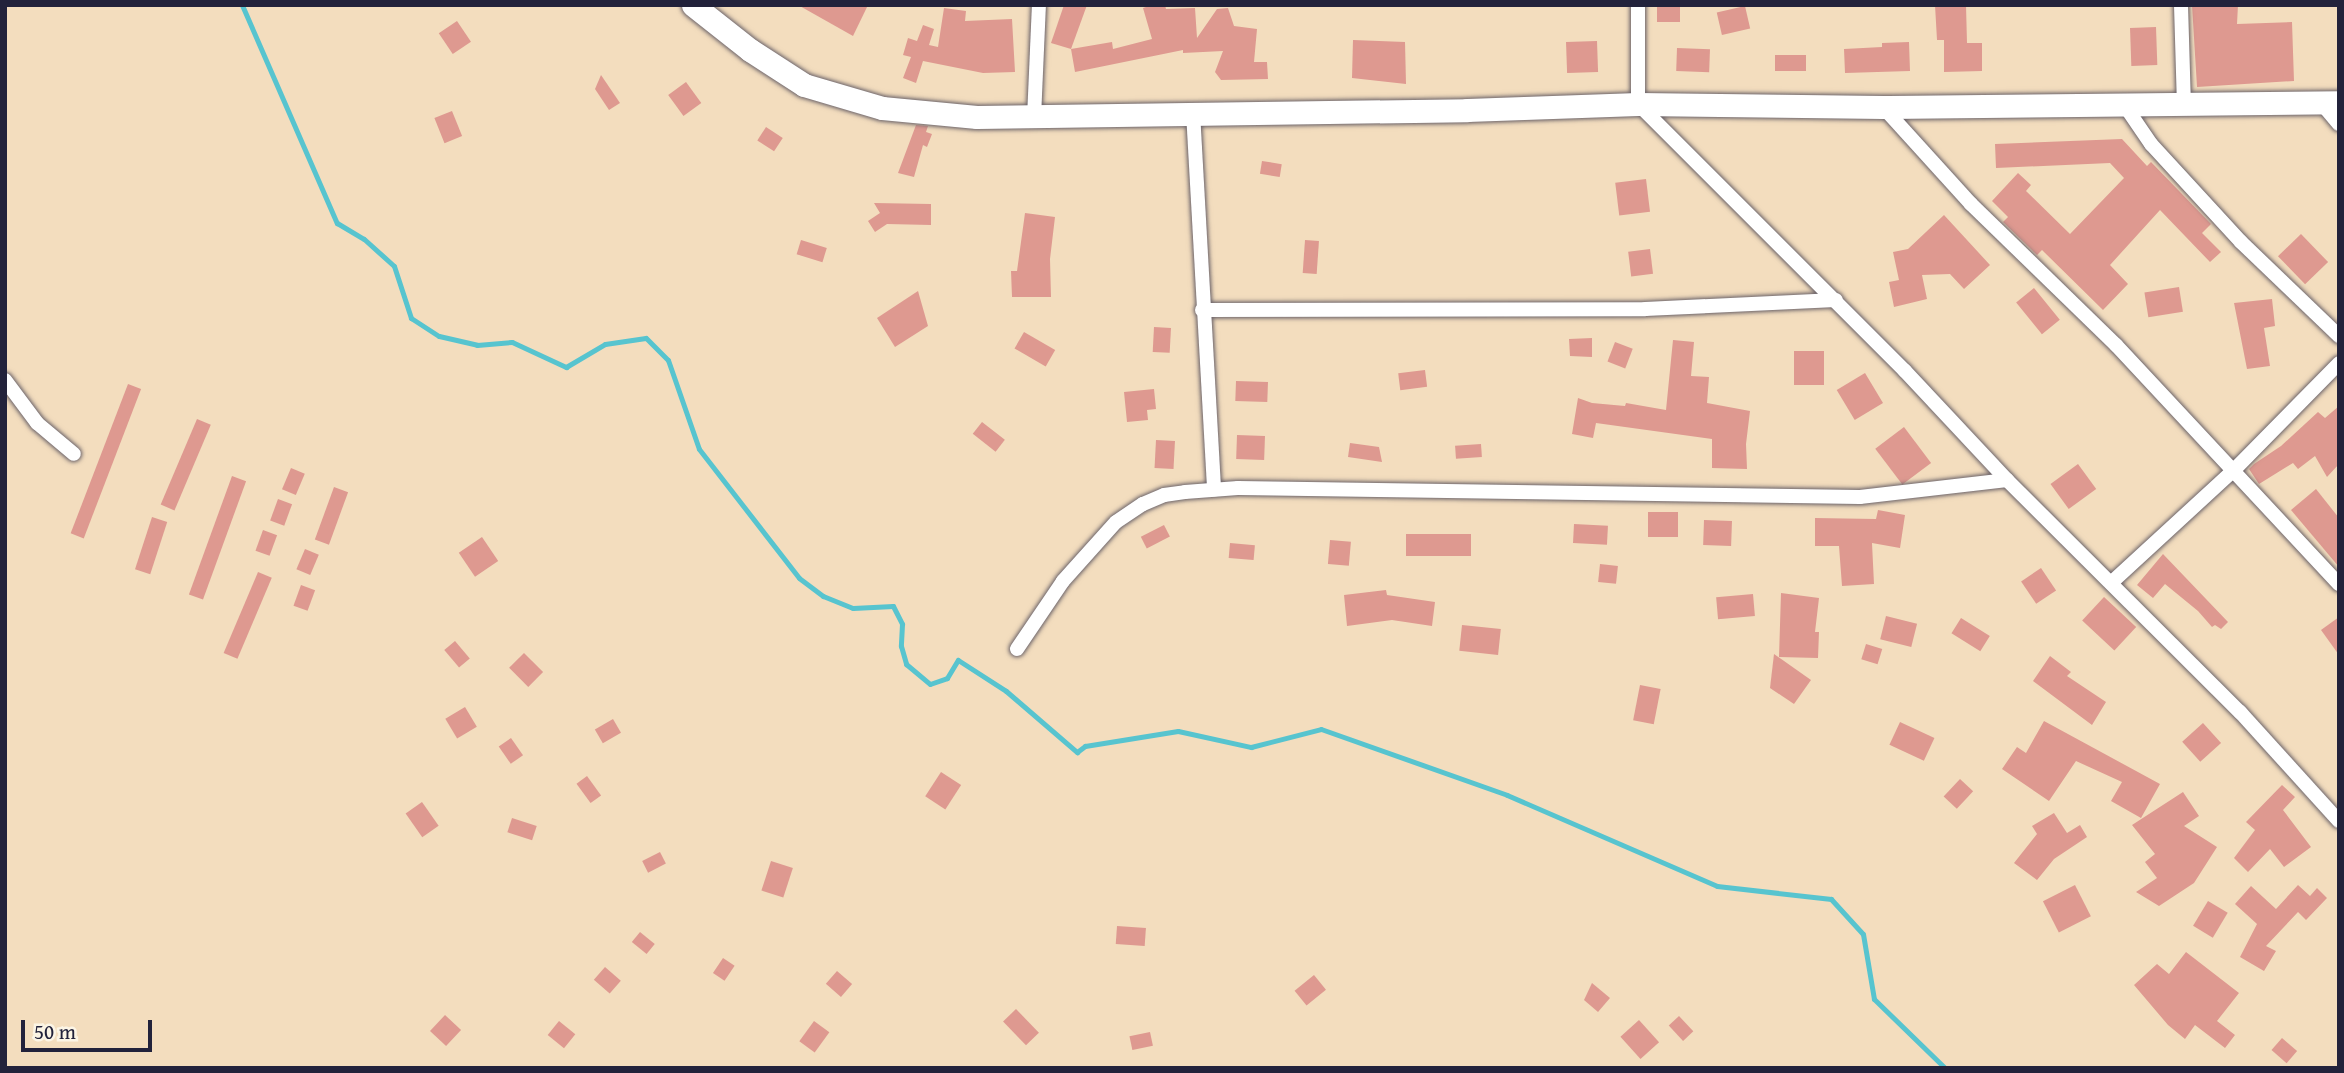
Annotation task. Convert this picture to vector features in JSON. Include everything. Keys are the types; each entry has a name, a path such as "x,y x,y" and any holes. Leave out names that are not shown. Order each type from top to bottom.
{"main road":[{"path":"693,5 750,50 804,85 881,108 978,117 1467,110 1638,104 1883,107 2331,103"}],"street":[{"path":"1034,118 1039,5"},
{"path":"1638,5 1638,104 1836,300 2007,480 2240,712 2339,821"},
{"path":"2181,5 2184,104"},
{"path":"2123,103 2151,144 2232,232 2339,336"},
{"path":"2331,103 2339,124"},
{"path":"1883,107 1972,204 2116,345 2339,584"},
{"path":"1193,113 1214,489"},
{"path":"1202,310 1646,309 1836,300"},
{"path":"2111,583 2233,471 2339,363"},
{"path":"5,380 37,423 74,454"},
{"path":"1017,649 1063,581 1116,522 1164,495 1214,489 1860,496 2007,480"}],"building":[{"path":"798,5 868,5 853,36"},
{"path":"1064,5 1087,5 1071,49 1051,43"},
{"path":"1165,5 1166,9 1195,8 1197,38 1217,9 1228,8 1234,26 1257,29 1254,62 1267,62 1268,79 1221,80 1215,72 1223,51 1183,53 1183,50 1075,72 1071,49 1112,42 1113,49 1152,39 1143,8"},
{"path":"1657,5 1680,5 1680,22 1657,22"},
{"path":"1935,5 1966,5 1967,43 1982,43 1982,71 1944,72 1944,40 1937,40"},
{"path":"2192,5 2238,5 2237,24 2292,22 2294,81 2197,87"},
{"path":"1745,6 1750,28 1722,35 1717,13"},
{"path":"944,8 966,11 965,21 1012,19 1015,72 983,73 923,61 916,83 903,78 911,57 903,55 908,38 917,41 923,25 934,29 929,45 938,47"},
{"path":"457,21 471,42 453,54 439,33"},
{"path":"2156,27 2157,65 2131,66 2130,28"},
{"path":"1353,40 1405,42 1406,84 1352,78"},
{"path":"1597,41 1598,72 1567,73 1566,42"},
{"path":"1909,42 1910,71 1845,73 1844,49"},
{"path":"1677,48 1710,49 1709,72 1676,71"},
{"path":"1775,55 1806,55 1806,71 1775,71"},
{"path":"601,75 620,103 609,110 595,89"},
{"path":"686,82 701,103 683,116 668,95"},
{"path":"452,111 462,136 444,143 434,118"},
{"path":"916,125 928,126 926,132 932,134 927,147 923,145 914,177 898,173"},
{"path":"766,127 783,138 774,151 757,140"},
{"path":"2122,139 2147,166 2151,162 2211,224 2202,233 2221,252 2210,262 2160,210 2110,265 2128,284 2103,310 2042,250 2037,255 2003,222 2008,217 1992,201 2018,173 2031,185 2026,191 2070,234 2124,178 2110,163 1996,168 1995,144"},
{"path":"1262,161 1282,164 1280,177 1260,174"},
{"path":"1646,179 1650,212 1619,216 1615,183"},
{"path":"874,203 931,204 931,225 887,224 875,232 868,221 880,213"},
{"path":"1025,213 1055,217 1050,259 1051,297 1012,297 1011,271 1017,271"},
{"path":"1944,215 1990,265 1964,289 1950,274 1922,275 1927,299 1894,307 1889,282 1899,280 1893,252 1908,249"},
{"path":"2301,234 2328,262 2305,284 2278,256"},
{"path":"801,240 827,248 822,262 797,254"},
{"path":"1305,240 1319,241 1317,274 1303,273"},
{"path":"1650,249 1653,274 1631,276 1628,252"},
{"path":"2179,287 2183,312 2148,317 2144,292"},
{"path":"2034,288 2060,320 2042,334 2016,302"},
{"path":"918,291 928,326 895,347 877,318"},
{"path":"2272,299 2275,326 2264,328 2270,366 2247,369 2234,303"},
{"path":"1154,327 1171,328 1170,353 1153,352"},
{"path":"1024,332 1055,350 1046,366 1014,348"},
{"path":"1592,338 1592,357 1570,356 1569,339"},
{"path":"1673,340 1694,342 1691,376 1709,377 1707,403 1750,411 1746,444 1747,469 1712,468 1712,439 1596,423 1593,438 1572,434 1578,398 1592,403 1625,406 1626,403 1666,410"},
{"path":"1615,342 1633,349 1625,368 1607,362"},
{"path":"1794,351 1824,351 1824,385 1794,385"},
{"path":"1425,370 1427,387 1400,390 1398,373"},
{"path":"1865,373 1883,403 1855,420 1837,390"},
{"path":"1236,381 1268,382 1267,402 1235,401"},
{"path":"128,384 141,389 84,538 71,533"},
{"path":"1154,389 1156,409 1147,410 1148,420 1127,422 1124,392"},
{"path":"2339,406 2339,464 2327,477 2315,456 2298,469 2293,463 2259,484 2249,469 2254,464 2281,446 2318,412 2325,418"},
{"path":"197,419 211,425 174,510 161,505"},
{"path":"982,422 1005,440 996,452 973,434"},
{"path":"1904,427 1931,463 1902,485 1875,449"},
{"path":"1237,435 1265,436 1264,460 1236,459"},
{"path":"1156,440 1175,441 1174,469 1155,468"},
{"path":"1350,443 1379,447 1382,462 1348,457"},
{"path":"1481,444 1482,457 1456,459 1455,446"},
{"path":"2078,464 2096,489 2069,509 2050,484"},
{"path":"291,468 305,474 296,495 282,489"},
{"path":"232,476 246,481 203,600 189,594"},
{"path":"334,487 348,492 329,545 315,540"},
{"path":"2316,489 2339,518 2339,567 2291,510"},
{"path":"278,499 292,504 284,526 270,521"},
{"path":"1878,510 1905,515 1900,548 1872,543 1874,584 1842,586 1839,546 1815,546 1815,518 1876,519"},
{"path":"1648,512 1678,512 1678,537 1648,537"},
{"path":"152,517 167,522 150,574 135,569"},
{"path":"1704,520 1732,521 1731,546 1703,545"},
{"path":"1574,524 1608,526 1607,545 1573,543"},
{"path":"1164,525 1170,537 1147,548 1141,537"},
{"path":"263,530 277,535 270,556 255,551"},
{"path":"1406,534 1471,534 1471,556 1406,556"},
{"path":"482,537 498,561 475,577 459,553"},
{"path":"1330,540 1351,542 1349,566 1328,564"},
{"path":"1230,543 1255,545 1254,560 1229,558"},
{"path":"305,549 319,555 310,575 296,569"},
{"path":"2163,554 2228,622 2221,629 2215,625 2212,627 2198,611 2165,584 2153,598 2137,585"},
{"path":"1600,564 1618,566 1616,584 1598,582"},
{"path":"2041,568 2056,590 2036,604 2021,581"},
{"path":"258,572 272,578 237,659 224,653"},
{"path":"301,585 315,590 308,611 293,606"},
{"path":"1386,590 1387,595 1435,602 1432,626 1392,620 1347,626 1344,595"},
{"path":"1781,593 1819,598 1815,632 1819,632 1818,658 1779,657"},
{"path":"1753,594 1755,616 1718,619 1716,597"},
{"path":"2104,597 2136,627 2114,650 2082,620"},
{"path":"1886,616 1917,624 1911,647 1880,639"},
{"path":"2339,617 2339,655 2321,630"},
{"path":"1961,618 1990,636 1980,651 1951,633"},
{"path":"1462,625 1501,629 1498,655 1459,651"},
{"path":"455,641 470,659 459,668 444,650"},
{"path":"1866,644 1882,649 1878,664 1861,659"},
{"path":"524,653 543,672 528,687 509,668"},
{"path":"1774,654 1811,680 1794,704 1770,688"},
{"path":"2050,656 2071,672 2067,676 2106,702 2092,725 2033,681"},
{"path":"1640,685 1661,689 1654,724 1633,720"},
{"path":"465,707 477,727 457,739 445,719"},
{"path":"613,719 621,733 603,743 595,730"},
{"path":"2044,721 2160,784 2141,818 2111,801 2122,782 2076,761 2049,801 2002,769 2017,747 2026,753"},
{"path":"1900,722 1934,738 1924,761 1889,745"},
{"path":"2203,723 2221,743 2200,762 2182,742"},
{"path":"511,738 523,755 511,764 499,747"},
{"path":"941,772 961,785 945,809 925,796"},
{"path":"587,776 601,795 591,803 576,784"},
{"path":"1960,779 1973,791 1957,809 1944,797"},
{"path":"2282,785 2295,797 2283,810 2311,847 2284,867 2270,849 2248,872 2234,858 2255,830 2246,822"},
{"path":"2183,792 2199,816 2184,826 2217,847 2194,883 2159,906 2136,892 2157,878 2145,862 2155,854 2132,825"},
{"path":"422,802 439,826 422,837 406,813"},
{"path":"2054,813 2067,833 2080,825 2087,837 2054,859 2037,880 2014,863 2037,834 2032,826"},
{"path":"512,818 537,826 532,840 507,832"},
{"path":"660,852 666,864 648,873 642,861"},
{"path":"771,861 793,868 783,898 761,890"},
{"path":"2075,885 2091,916 2059,933 2043,901"},
{"path":"2298,885 2310,896 2317,888 2327,898 2306,920 2298,912 2266,946 2276,951 2264,971 2240,957 2257,924 2235,904 2251,886 2276,909"},
{"path":"2208,901 2228,913 2213,938 2193,926"},
{"path":"1117,926 1146,928 1145,946 1116,944"},
{"path":"640,932 655,944 647,954 632,942"},
{"path":"2186,952 2239,993 2217,1021 2235,1035 2225,1048 2195,1025 2185,1039 2168,1025 2134,985 2157,964 2169,974"},
{"path":"723,958 735,966 725,981 713,973"},
{"path":"605,967 621,981 610,994 594,980"},
{"path":"837,971 852,984 841,997 826,984"},
{"path":"1314,975 1326,990 1307,1005 1295,991"},
{"path":"1592,983 1610,998 1598,1012 1584,1000"},
{"path":"1016,1009 1039,1033 1026,1045 1003,1022"},
{"path":"445,1015 461,1030 446,1046 430,1031"},
{"path":"1679,1016 1693,1031 1683,1041 1669,1026"},
{"path":"1639,1020 1659,1042 1640,1059 1620,1037"},
{"path":"559,1021 575,1034 564,1048 548,1035"},
{"path":"814,1021 829,1032 815,1052 799,1041"},
{"path":"1150,1032 1153,1046 1132,1050 1129,1036"},
{"path":"2282,1038 2297,1051 2287,1063 2272,1050"}],"waterway":[{"path":"242,5 337,223 364,239 394,266 411,318 439,336 477,345 512,342 566,367 605,344 646,338 668,360 699,449 799,578 823,596 853,608 893,606 902,624 901,646 906,664 930,684 947,678 958,660 1006,691 1077,752 1085,746 1178,731 1251,747 1321,729 1507,795 1717,886 1831,899 1863,934 1874,999 1945,1068"}]}
